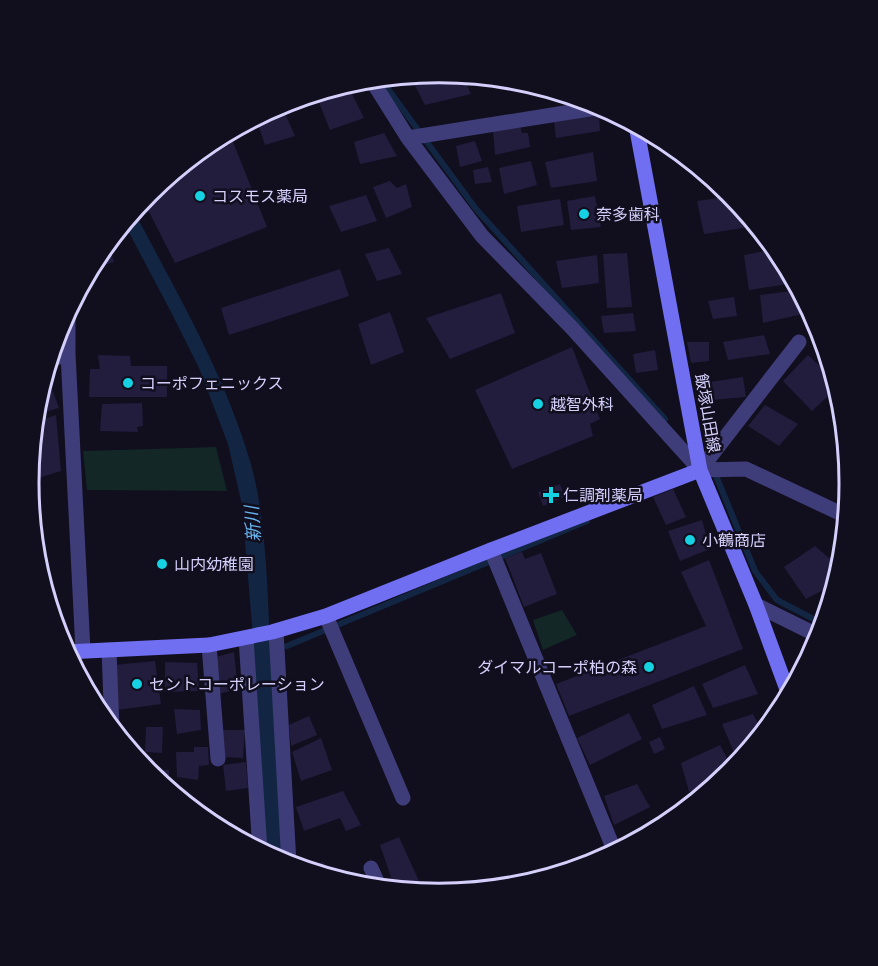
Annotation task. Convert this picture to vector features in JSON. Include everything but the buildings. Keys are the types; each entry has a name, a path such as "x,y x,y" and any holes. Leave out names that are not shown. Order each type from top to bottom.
{"street":[{"path":"377,88 408,138 482,236 572,328 700,470"},
{"path":"408,138 584,110"},
{"name":"飯塚山田線","path":"638,137 700,470 756,605 785,683"},
{"path":"68,333 83,651"},
{"path":"700,470 799,342"},
{"path":"59,357 68,354"},
{"path":"76,651 208,645 274,632 326,616 491,549 700,470 746,469 838,512"},
{"path":"491,549 612,844"},
{"path":"756,605 811,632"},
{"path":"326,616 403,798"},
{"path":"274,632 288,854"},
{"path":"248,637 259,841"},
{"path":"208,645 218,759"},
{"path":"109,650 111,712"},
{"path":"371,868 375,878"}],"green space":[{"path":"216,447 227,491 87,490 83,451"},
{"path":"562,610 577,635 543,650 533,620"}],"water":[{"name":"新川","path":"138,219 213,364 239,428 255,482 265,550 282,851 264,843 252,625 242,505 228,444 199,368 128,231"}],"waterway":[{"path":"386,86 476,209 665,419"},
{"path":"717,478 755,571 777,600 815,620"},
{"path":"287,646 587,521"}],"place":[{"name":"コスモス薬局","path":"200,196"},
{"name":"奈多歯科","path":"584,214"},
{"name":"コーポフェニックス","path":"128,383"},
{"name":"越智外科","path":"538,404"},
{"name":"仁調剤薬局","path":"551,495"},
{"name":"小鶴商店","path":"690,540"},
{"name":"山内幼稚園","path":"162,564"},
{"name":"ダイマルコーポ柏の森","path":"649,667"},
{"name":"セントコーポレーション","path":"137,684"}]}
